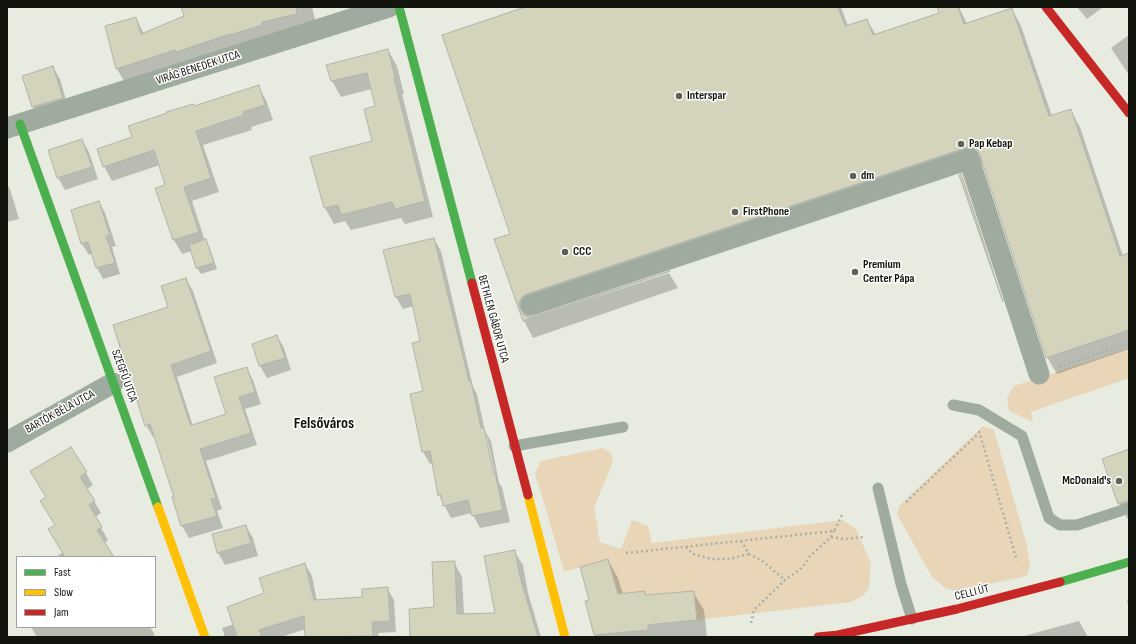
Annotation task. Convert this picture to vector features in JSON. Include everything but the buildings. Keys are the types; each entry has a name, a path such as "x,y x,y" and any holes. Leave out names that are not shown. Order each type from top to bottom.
{"street":[{"name":"VIRÁG BENEDEK UTCA","path":"14,126 389,7"},
{"name":"BETHLEN GÁBOR UTCA","path":"399,7 565,637"},
{"path":"1046,7 1129,113"},
{"name":"SZEGFŰ UTCA","path":"14,126 113,383 204,637"},
{"path":"532,306 969,158 1039,374"},
{"name":"BARTÓK BÉLA UTCA","path":"7,442 113,383"},
{"name":"CELLI ÚT","path":"818,637 838,635 957,609 1129,562"}],"lane":[{"path":"953,405 979,410 1022,436 1049,518 1060,525 1077,525 1129,508"},
{"path":"514,446 623,427"},
{"path":"878,488 901,584 912,618"}],"path":[{"path":"1039,374 1129,343"},
{"path":"973,409 1017,561"},
{"path":"906,502 980,433"},
{"path":"751,623 754,610 785,580 802,568 810,556 831,537 843,513"},
{"path":"626,553 834,531"},
{"path":"831,537 846,539 864,538"},
{"path":"741,540 749,554 761,560 785,580"},
{"path":"686,547 693,554 712,559 730,559 749,554"}],"shaded area":[{"path":"1129,348 1129,378 1031,412 1033,422 1009,411 1007,398 1014,386"},
{"path":"983,426 994,430 1027,546 1030,565 1027,576 956,591 945,588 932,577 897,514 899,506"},
{"path":"602,448 611,453 613,462 594,508 600,542 621,549 632,520 648,526 652,543 843,520 856,529 871,563 869,588 863,596 851,602 697,620 694,591 645,595 645,591 618,594 608,559 564,571 535,473 541,461"}],"traffic: fast":[{"path":"399,7 472,283"},
{"path":"20,124 158,507"},
{"path":"1060,582 1129,562"}],"traffic: slow":[{"path":"528,495 565,637"},
{"path":"158,507 205,637"}],"traffic: jam":[{"path":"1046,7 1129,113"},
{"path":"472,283 528,495"},
{"path":"818,637 838,635 957,609 1060,582"}],"place":[{"name":"Interspar","path":"679,96"},
{"name":"Pap Kebap","path":"961,144"},
{"name":"dm","path":"853,176"},
{"name":"FirstPhone","path":"735,212"},
{"name":"CCC","path":"565,252"},
{"name":"Premium Center Pápa","path":"855,272"},
{"name":"McDonald's","path":"1119,481"}],"district":[{"name":"Felsőváros","path":"324,424"}]}
